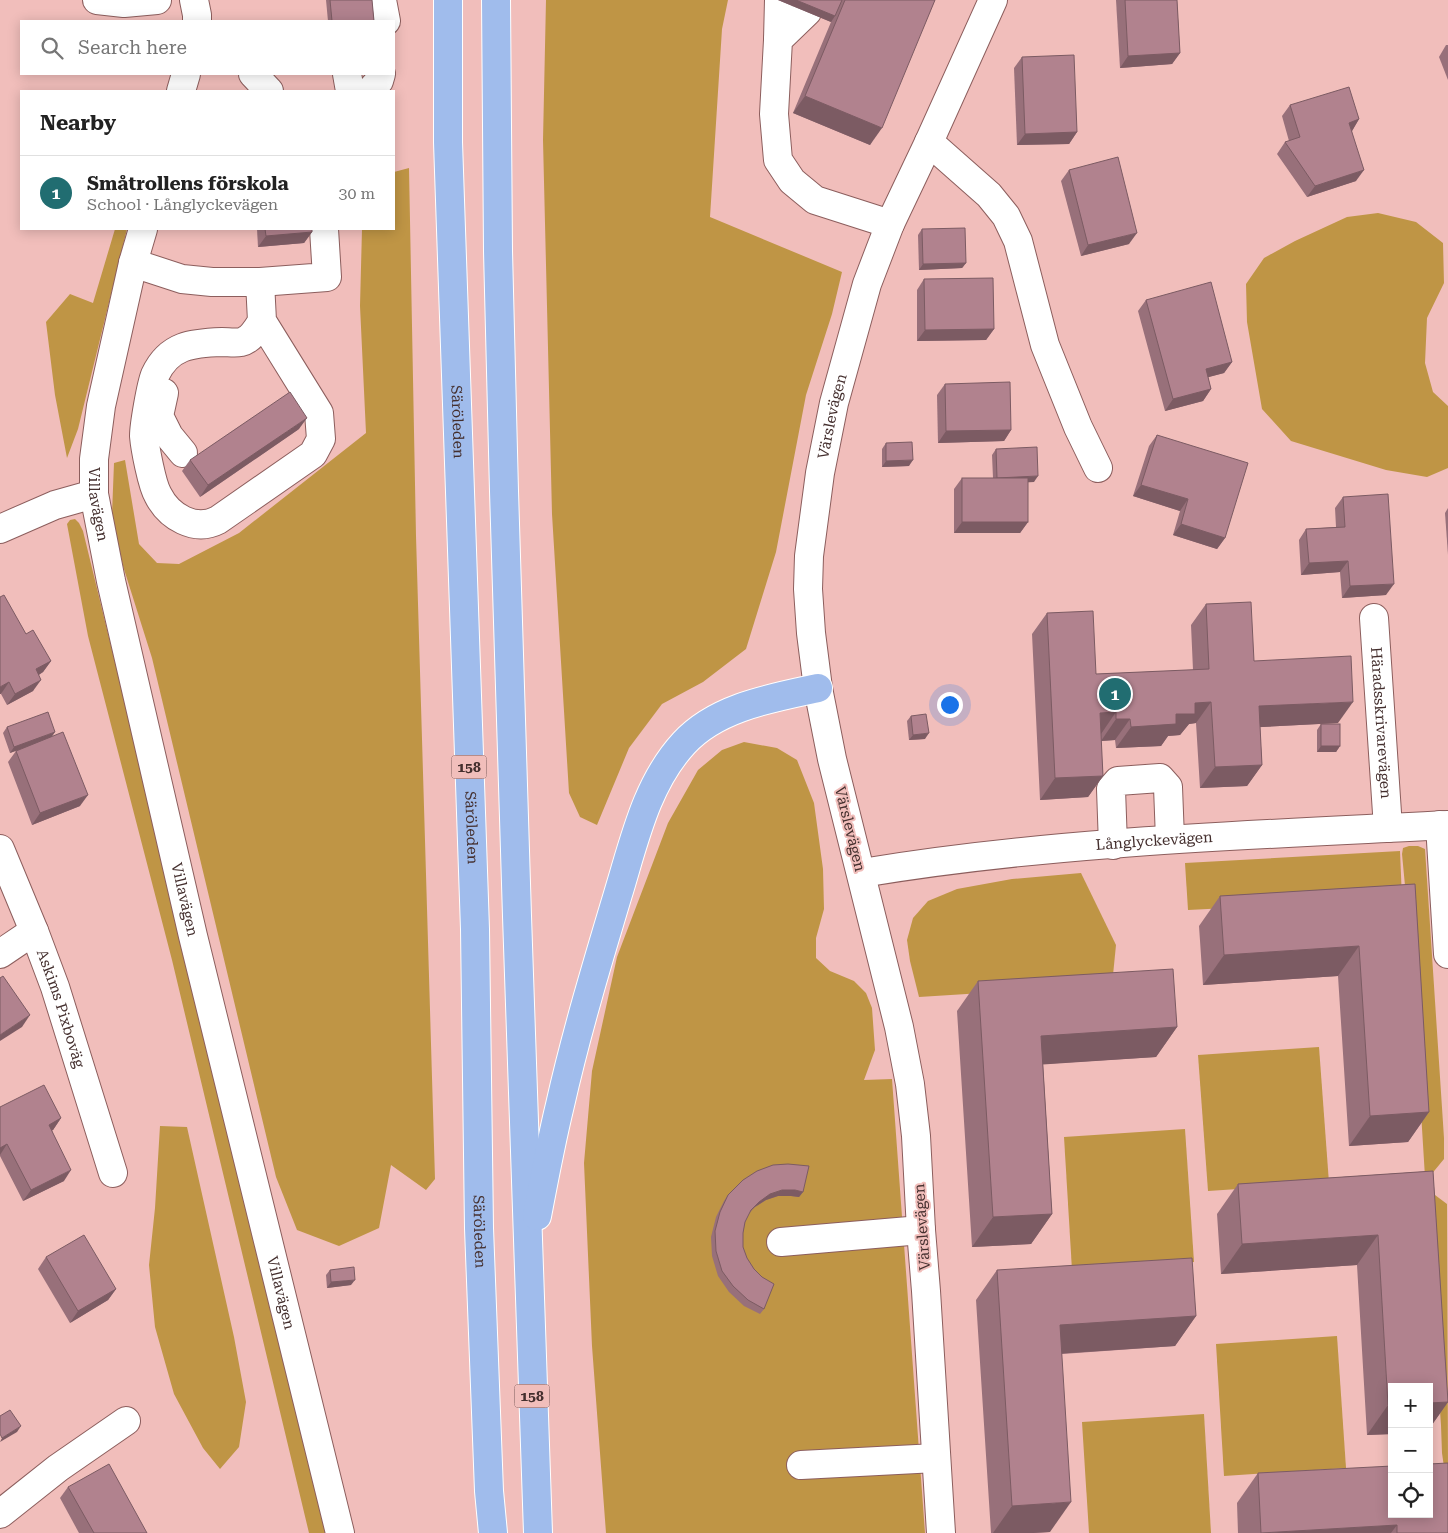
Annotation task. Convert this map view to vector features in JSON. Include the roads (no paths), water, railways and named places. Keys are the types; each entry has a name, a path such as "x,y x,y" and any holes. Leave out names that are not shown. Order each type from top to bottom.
{"main road":[{"name":"Säröleden","path":"448,0 448,142 474,919 480,1228 489,1491 493,1533"},
{"name":"158","path":"496,0 498,251 504,481 538,1533"},
{"name":"158","path":"528,1259 560,1104 595,968 643,812 662,770 684,743 706,723 739,708 818,688"}],"street":[{"path":"96,0 124,3 157,0"},
{"path":"382,0 386,20"},
{"path":"779,0 774,114 778,160 792,182 815,200 890,224"},
{"name":"Värslevägen","path":"941,1533 916,1136 910,1084 900,1026 832,759 818,688 811,633 808,556 820,473 836,394 868,284 890,224 993,0"},
{"path":"778,40 807,12"},
{"path":"181,90 186,75"},
{"path":"254,75 268,90"},
{"path":"346,75 350,90"},
{"path":"371,90 379,81 381,75"},
{"path":"929,142 989,195 1006,216 1018,241 1045,346 1078,428 1098,468"},
{"name":"Villavägen","path":"143,230 133,263 101,406 94,459 94,494 111,581 193,936 340,1533"},
{"path":"133,263 182,278 212,282 260,282 328,277 324,230"},
{"path":"260,282 262,321 319,413 321,439 312,454 218,520 200,525 186,522 172,514 158,495 148,462 144,435 155,376 168,356 181,347 202,343 242,342 253,335 262,321"},
{"path":"183,453 169,436 159,416 166,386 183,358 202,343"},
{"path":"0,528 55,505 94,494"},
{"name":"Häradsskrivarevägen","path":"1374,618 1388,828"},
{"path":"1112,845 1111,790 1118,780 1160,778 1168,787 1170,839"},
{"path":"1444,825 1448,954"},
{"name":"Långlyckevägen","path":"862,873 915,864 1170,839 1444,825"},
{"name":"Askims Pixboväg","path":"0,849 55,988 113,1173"},
{"path":"0,954 34,931"},
{"path":"781,1242 921,1230"},
{"path":"0,1514 58,1468 126,1422"},
{"path":"801,1465 936,1458"}],"place":[{"name":"Småtrollens förskola","path":"1115,694"}]}
